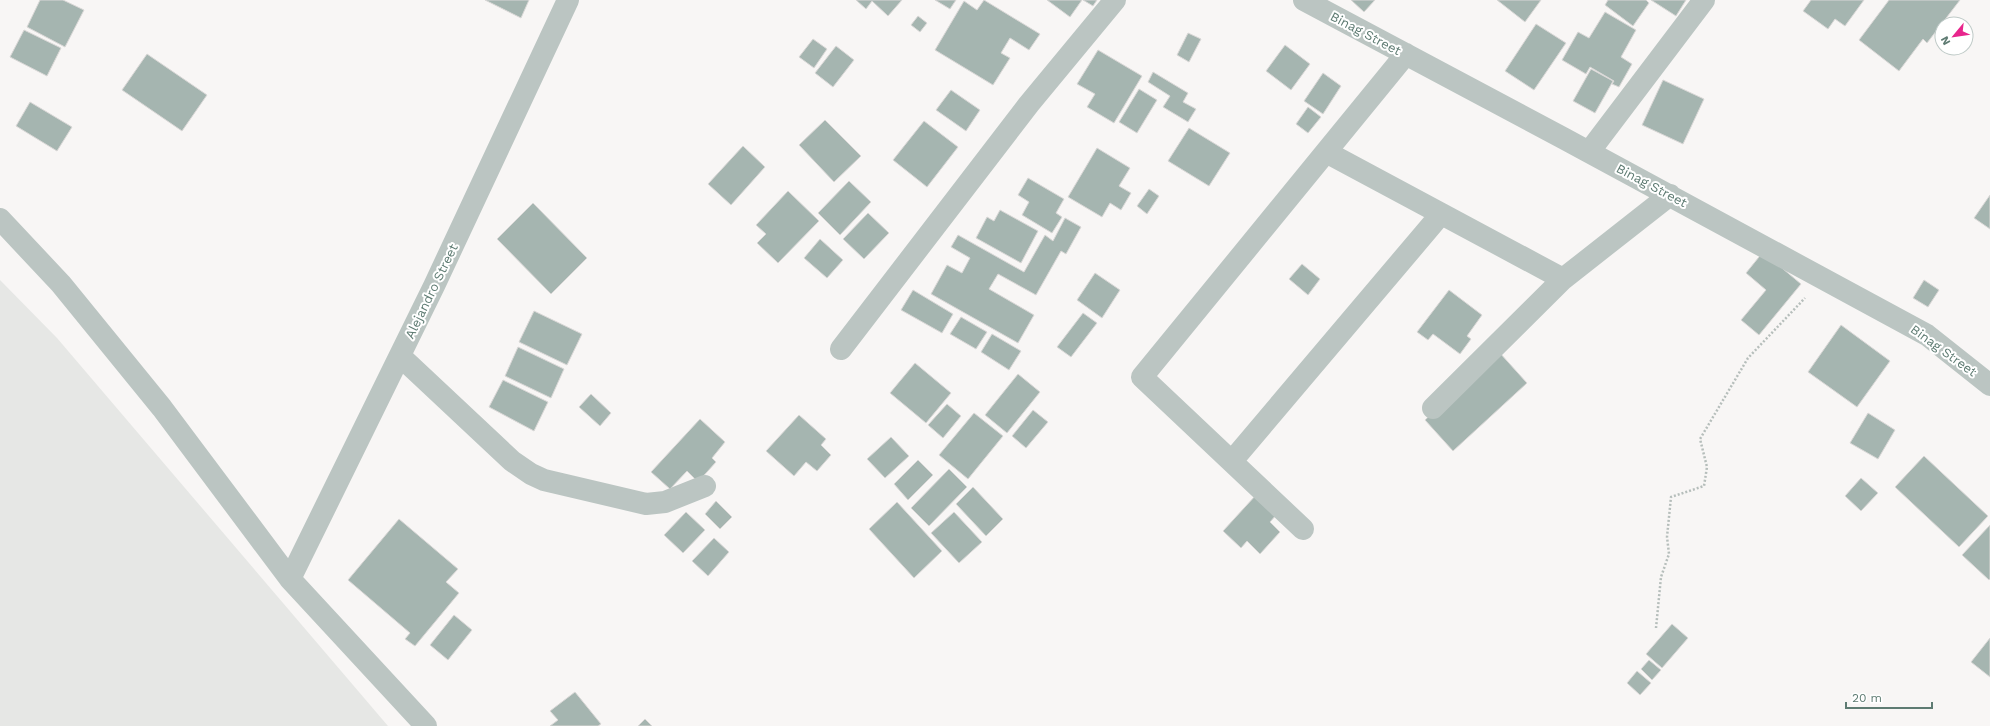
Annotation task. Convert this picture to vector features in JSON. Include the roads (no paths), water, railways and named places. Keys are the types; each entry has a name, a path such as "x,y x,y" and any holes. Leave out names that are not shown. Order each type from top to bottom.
{"street":[{"name":"Alejandro Street","path":"290,579 400,356 568,0"},
{"path":"841,349 1029,104 1115,0"},
{"name":"Binag Street","path":"1304,0 1670,195 1927,335 1990,385"},
{"path":"1589,152 1704,0"},
{"path":"1303,529 1142,377 1406,54"},
{"path":"1326,152 1563,279"},
{"path":"1433,408 1563,279 1670,195"},
{"path":"1232,462 1441,214"},
{"path":"0,219 61,284 162,408 290,579 426,726"},
{"path":"400,356 512,461 531,474 544,480 646,504 665,502 705,486"}]}
